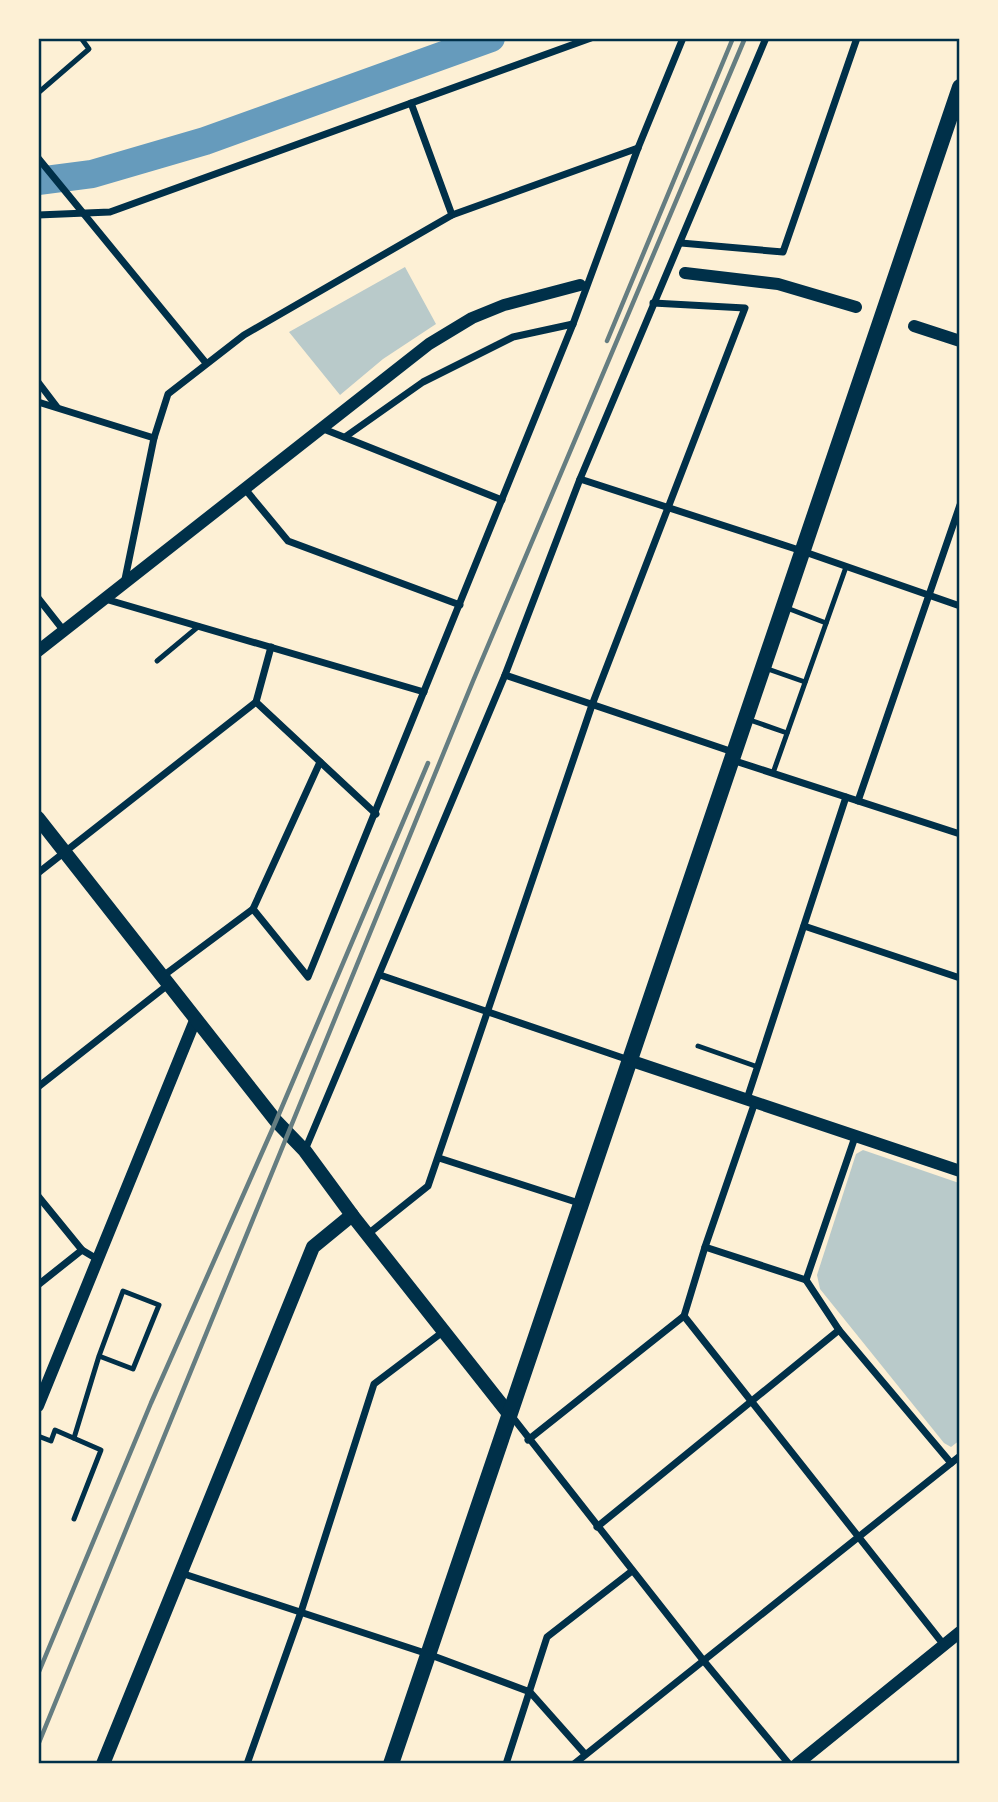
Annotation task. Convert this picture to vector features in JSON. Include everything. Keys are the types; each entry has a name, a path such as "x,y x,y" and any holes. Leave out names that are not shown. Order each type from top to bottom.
{"main road":[{"path":"391,1763 960,87"},
{"path":"38,818 276,1121 305,1151 509,1414"},
{"path":"103,1763 313,1247 352,1215"}],"street":[{"path":"38,215 110,212 591,38"},
{"path":"253,909 308,977 573,324 638,148 683,38"},
{"path":"305,1151 505,675 580,479 766,38"},
{"path":"681,243 783,252 857,38"},
{"path":"411,103 452,215"},
{"path":"124,584 154,438 168,394 244,335 452,215 638,148"},
{"path":"38,158 206,363"},
{"path":"685,273 778,284 856,307"},
{"path":"38,651 429,344 472,318 504,305 580,285"},
{"path":"368,1234 428,1186 592,705 745,308 653,303"},
{"path":"345,437 423,382 513,337 573,324"},
{"path":"914,326 960,341"},
{"path":"38,383 57,407"},
{"path":"38,402 154,438"},
{"path":"321,427 502,500"},
{"path":"580,479 960,606"},
{"path":"244,489 288,541 460,605"},
{"path":"858,801 960,505"},
{"path":"38,598 64,631"},
{"path":"105,599 424,692"},
{"path":"38,873 256,702 271,647"},
{"path":"505,675 734,756 772,774 960,834"},
{"path":"256,702 376,814"},
{"path":"38,1087 253,909 320,762"},
{"path":"528,1440 684,1316 751,1100 758,1067 846,797"},
{"path":"804,926 960,978"},
{"path":"380,975 960,1171"},
{"path":"38,1406 196,1018"},
{"path":"806,1280 855,1137"},
{"path":"439,1158 582,1204"},
{"path":"38,1196 82,1250 97,1259"},
{"path":"705,1247 806,1280 838,1331 951,1463"},
{"path":"38,1285 82,1250"},
{"path":"684,1316 944,1644"},
{"path":"247,1763 301,1612 374,1384 444,1331"},
{"path":"597,1527 838,1331"},
{"path":"509,1414 703,1660 789,1763"},
{"path":"574,1763 960,1456"},
{"path":"506,1763 547,1637 632,1570"},
{"path":"181,1573 428,1654 530,1692 585,1754"},
{"path":"797,1763 960,1633"}],"lane":[{"path":"38,93 89,49 81,38"},
{"path":"772,774 846,567"},
{"path":"784,607 827,622"},
{"path":"157,661 199,626"},
{"path":"764,667 805,682"},
{"path":"746,719 787,733"},
{"path":"698,1046 758,1067"},
{"path":"74,1438 99,1356 123,1291 159,1306 133,1369 99,1356"},
{"path":"38,1436 51,1441 55,1430 101,1450 74,1519"}],"shaded area":[{"path":"405,267 436,324 383,359 340,395 289,332"},
{"path":"863,1150 959,1183 960,1440 951,1447 944,1443 820,1289 817,1275 856,1154"}],"waterway":[{"path":"38,181 92,174 205,141 491,38"}],"railway":[{"path":"607,341 733,38"},
{"path":"38,1745 473,681 745,38"},
{"path":"38,1674 151,1403 276,1121 428,763"}]}
